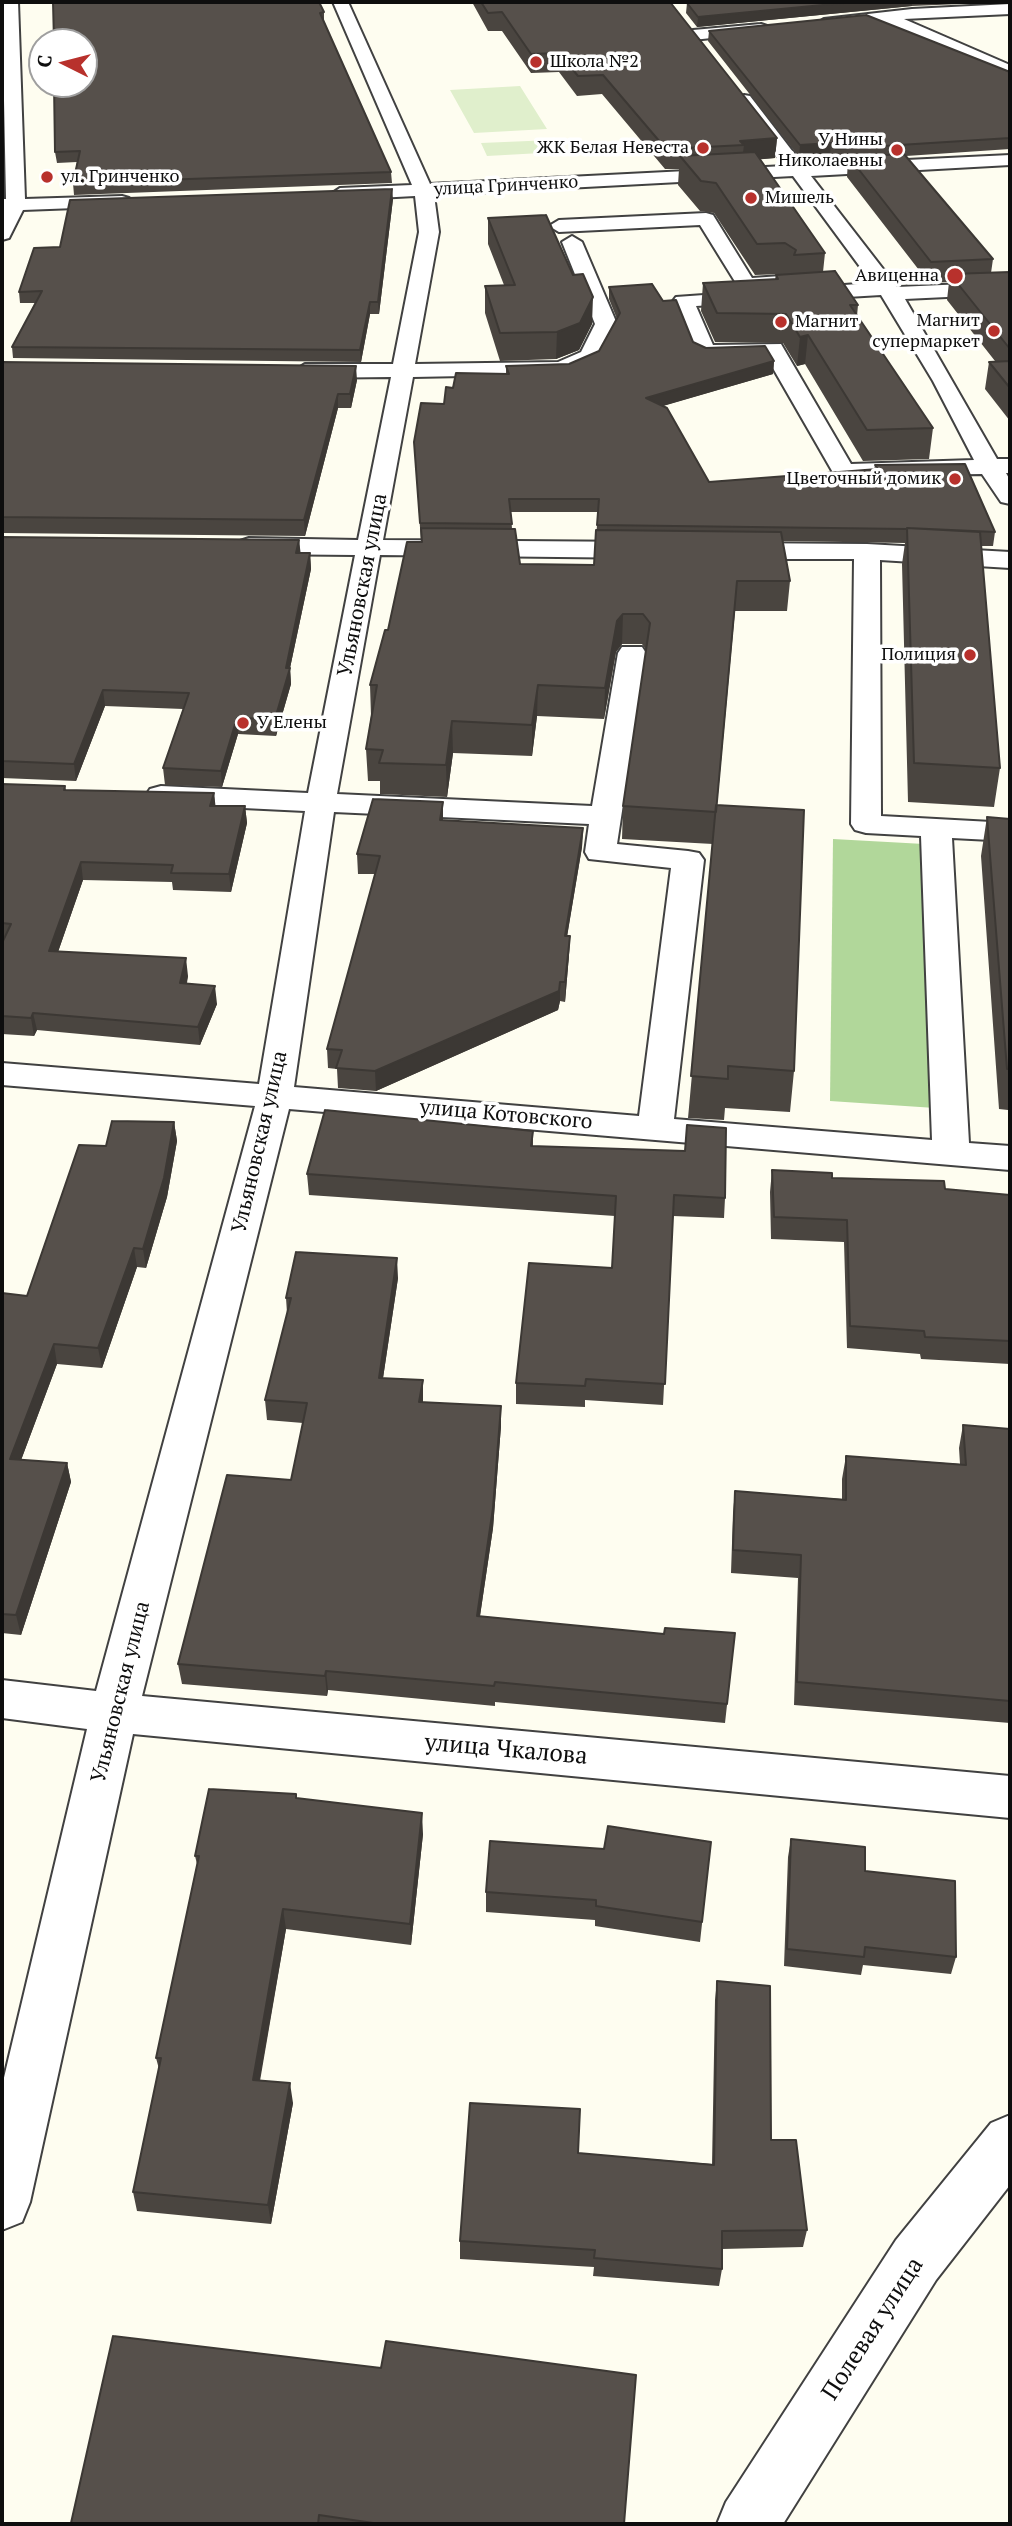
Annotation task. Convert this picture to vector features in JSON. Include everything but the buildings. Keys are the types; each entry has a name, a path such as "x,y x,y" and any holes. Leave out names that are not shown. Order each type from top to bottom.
{"street":[{"path":"2,234 9,205 10,2"},
{"name":"Ульяновская улица","path":"2,2202 114,1713 275,1096 321,802 429,232 424,190 340,2"},
{"path":"808,25 912,14 1010,9"},
{"path":"680,18 709,56"},
{"path":"889,18 1010,71"},
{"path":"693,35 781,27"},
{"path":"734,88 886,286 1000,467 1010,497"},
{"name":"улица Гринченко","path":"323,194 1010,160"},
{"path":"9,205 145,201"},
{"path":"279,370 404,372 561,369 590,356 606,324 565,234 706,219 746,284 1010,288"},
{"path":"886,286 683,301 705,352 773,349 843,471 1000,467"},
{"path":"220,545 674,550"},
{"path":"701,551 867,552 1010,560"},
{"path":"867,552 866,824 1010,832"},
{"path":"632,653 600,852 688,860 655,1128"},
{"path":"127,794 607,816"},
{"path":"936,828 951,1153"},
{"name":"улица Котовского","path":"2,1074 1010,1158"},
{"name":"улица Чкалова","path":"2,1699 114,1713 1010,1797"},
{"name":"Полевая улица","path":"748,2524 916,2260 1010,2142"}],"green space":[{"path":"520,86 547,129 474,133 450,90"},
{"path":"552,140 559,152 487,156 481,143"},
{"path":"833,839 924,844 935,1108 830,1101"}],"place":[{"name":"Школа №2","path":"536,62"},
{"name":"ЖК Белая Невеста","path":"703,148"},
{"name":"У Нины Николаевны","path":"897,150"},
{"name":"ул. Гринченко","path":"47,177"},
{"name":"Мишель","path":"751,198"},
{"name":"Авиценна","path":"955,276"},
{"name":"Магнит","path":"781,322"},
{"name":"Магнит супермаркет","path":"994,331"},
{"name":"Цветочный домик","path":"955,479"},
{"name":"Полиция","path":"970,655"},
{"name":"У Елены","path":"243,723"}]}
